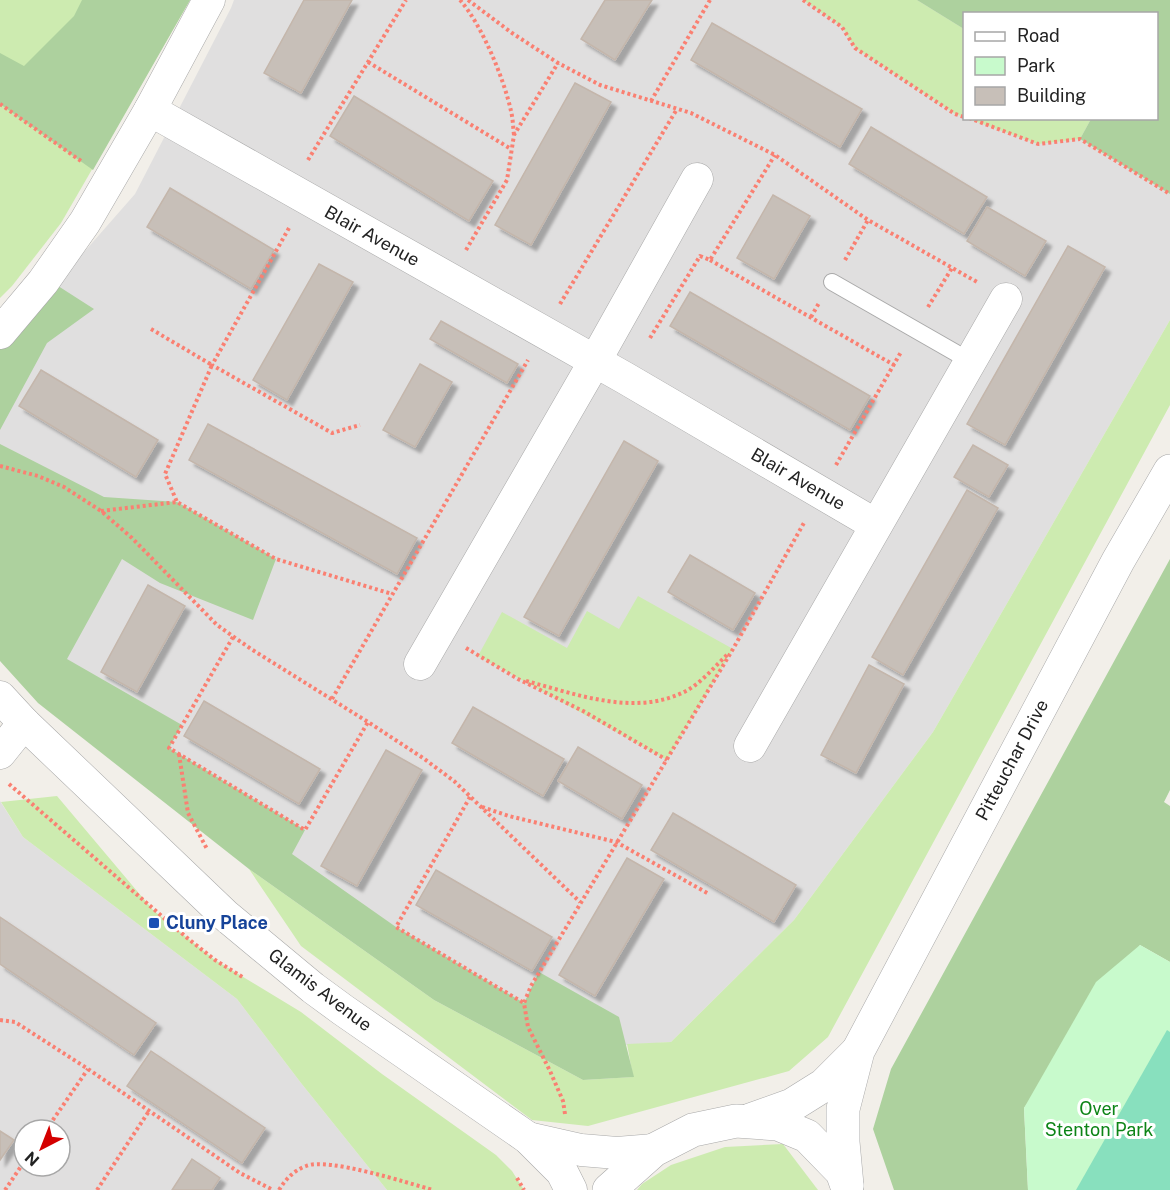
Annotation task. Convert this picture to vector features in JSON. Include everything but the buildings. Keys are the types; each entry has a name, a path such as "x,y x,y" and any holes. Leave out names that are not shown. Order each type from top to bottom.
{"street":[{"path":"0,333 43,282 85,222 150,110 209,0"},
{"name":"Blair Avenue","path":"150,110 625,378 876,525"},
{"path":"420,664 697,179"},
{"path":"750,746 1006,299"},
{"name":"Pitteuchar Drive","path":"848,1188 843,1142 843,1109 858,1051 1118,561 1170,471"},
{"name":"Glamis Avenue","path":"0,697 24,723 225,915 313,988 528,1138 562,1172 570,1190"},
{"path":"0,753 24,723"},
{"name":"Pitteuchar Drive","path":"746,1122 792,1105 824,1085 858,1051"},
{"path":"609,1190 654,1150 693,1130 735,1121 778,1124 807,1136 842,1172 848,1188"},
{"name":"Glamis Avenue","path":"528,1138 581,1150 617,1153 654,1150"}],"lane":[{"path":"832,282 970,361"}],"path":[{"path":"177,502 165,474 212,365 298,194 368,62 406,0"},
{"path":"449,279 507,180 514,135 511,111 496,63 460,0"},
{"path":"468,0 512,33 558,63 600,85 691,113 775,155 868,220 1006,299"},
{"path":"651,101 710,0"},
{"path":"803,0 842,27 855,48 955,114 963,117"},
{"path":"368,62 511,149"},
{"path":"514,135 558,63"},
{"path":"0,104 108,181"},
{"path":"332,699 544,332 677,109"},
{"path":"972,120 1038,144 1080,139 1170,194"},
{"path":"710,260 775,155"},
{"path":"625,378 700,256 894,365"},
{"path":"570,1147 562,1101 528,1027 524,1003 531,986 733,649 894,365 952,268"},
{"path":"151,329 332,433 360,425"},
{"path":"0,466 38,476 64,487 101,511 132,538 217,625 250,650 368,722 454,781 580,902"},
{"path":"101,511 177,502 276,559 392,594"},
{"path":"440,630 478,656 585,712 667,760"},
{"path":"233,637 169,748 305,830 368,722"},
{"path":"519,679 587,697 622,703 651,703 683,693 698,683 733,649"},
{"path":"179,754 188,813 208,852"},
{"path":"8,783 186,938 215,960 248,980"},
{"path":"470,797 396,927 524,1003"},
{"path":"480,806 509,816 616,842 709,894"},
{"path":"0,1020 15,1022 240,1173 273,1190"},
{"path":"54,1118 88,1069"},
{"path":"97,1190 149,1111"},
{"path":"279,1190 289,1175 308,1164 323,1164 345,1166 433,1190"}],"shaded area":[{"path":"234,0 1109,0 963,12 963,120 1090,120 1080,139 1170,194 1170,320 933,732 794,920 671,1042 582,1048 335,911 36,688 0,461 0,348 135,194"},
{"path":"0,801 23,837 237,999 387,1190 0,1190"}],"green space":[{"path":"0,0 190,0 61,223 0,298"},
{"path":"82,0 190,0 93,170 0,104 0,53 24,66 74,16"},
{"path":"803,0 917,0 963,28 963,117 955,114 855,48 842,27"},
{"path":"917,0 1170,0 1170,194 1080,139 1090,120 1158,120 1158,12 963,12 963,28"},
{"path":"972,120 1090,120 1080,139 1038,144"},
{"path":"55,284 94,309 47,343 0,430 0,348"},
{"path":"1170,320 1170,405 828,1037 789,1071 588,1126 532,1120 301,946 249,869 434,1000 583,1080 633,1077 627,1044 671,1042 794,920 933,732"},
{"path":"0,444 104,497 177,502 276,559 253,620 160,583 122,559 67,659 182,725 169,748 305,830 292,854 396,927 524,1003 539,972 619,1017 634,1077 583,1080 434,1000 249,869 38,703 0,661"},
{"path":"1170,559 1170,790 1164,802 1170,806 1170,962 1140,945 1024,1108 1028,1190 894,1190 873,1129 891,1069"},
{"path":"638,596 733,649 667,760 478,656 502,612 567,648 587,611 619,629"},
{"path":"57,796 153,910 215,960 301,1012 382,1074 496,1155 512,1171 524,1190 387,1190 237,999 23,837 1,802"},
{"name":"Over Stenton Park","path":"1140,945 1170,962 1170,1190 1028,1190 1024,1108 1096,982"},
{"path":"1167,1030 1170,1032 1170,1190 1076,1190"},
{"path":"783,1144 818,1190 637,1190 642,1184 671,1165 725,1147"}],"place":[{"name":"Cluny Place","path":"154,923"}]}
